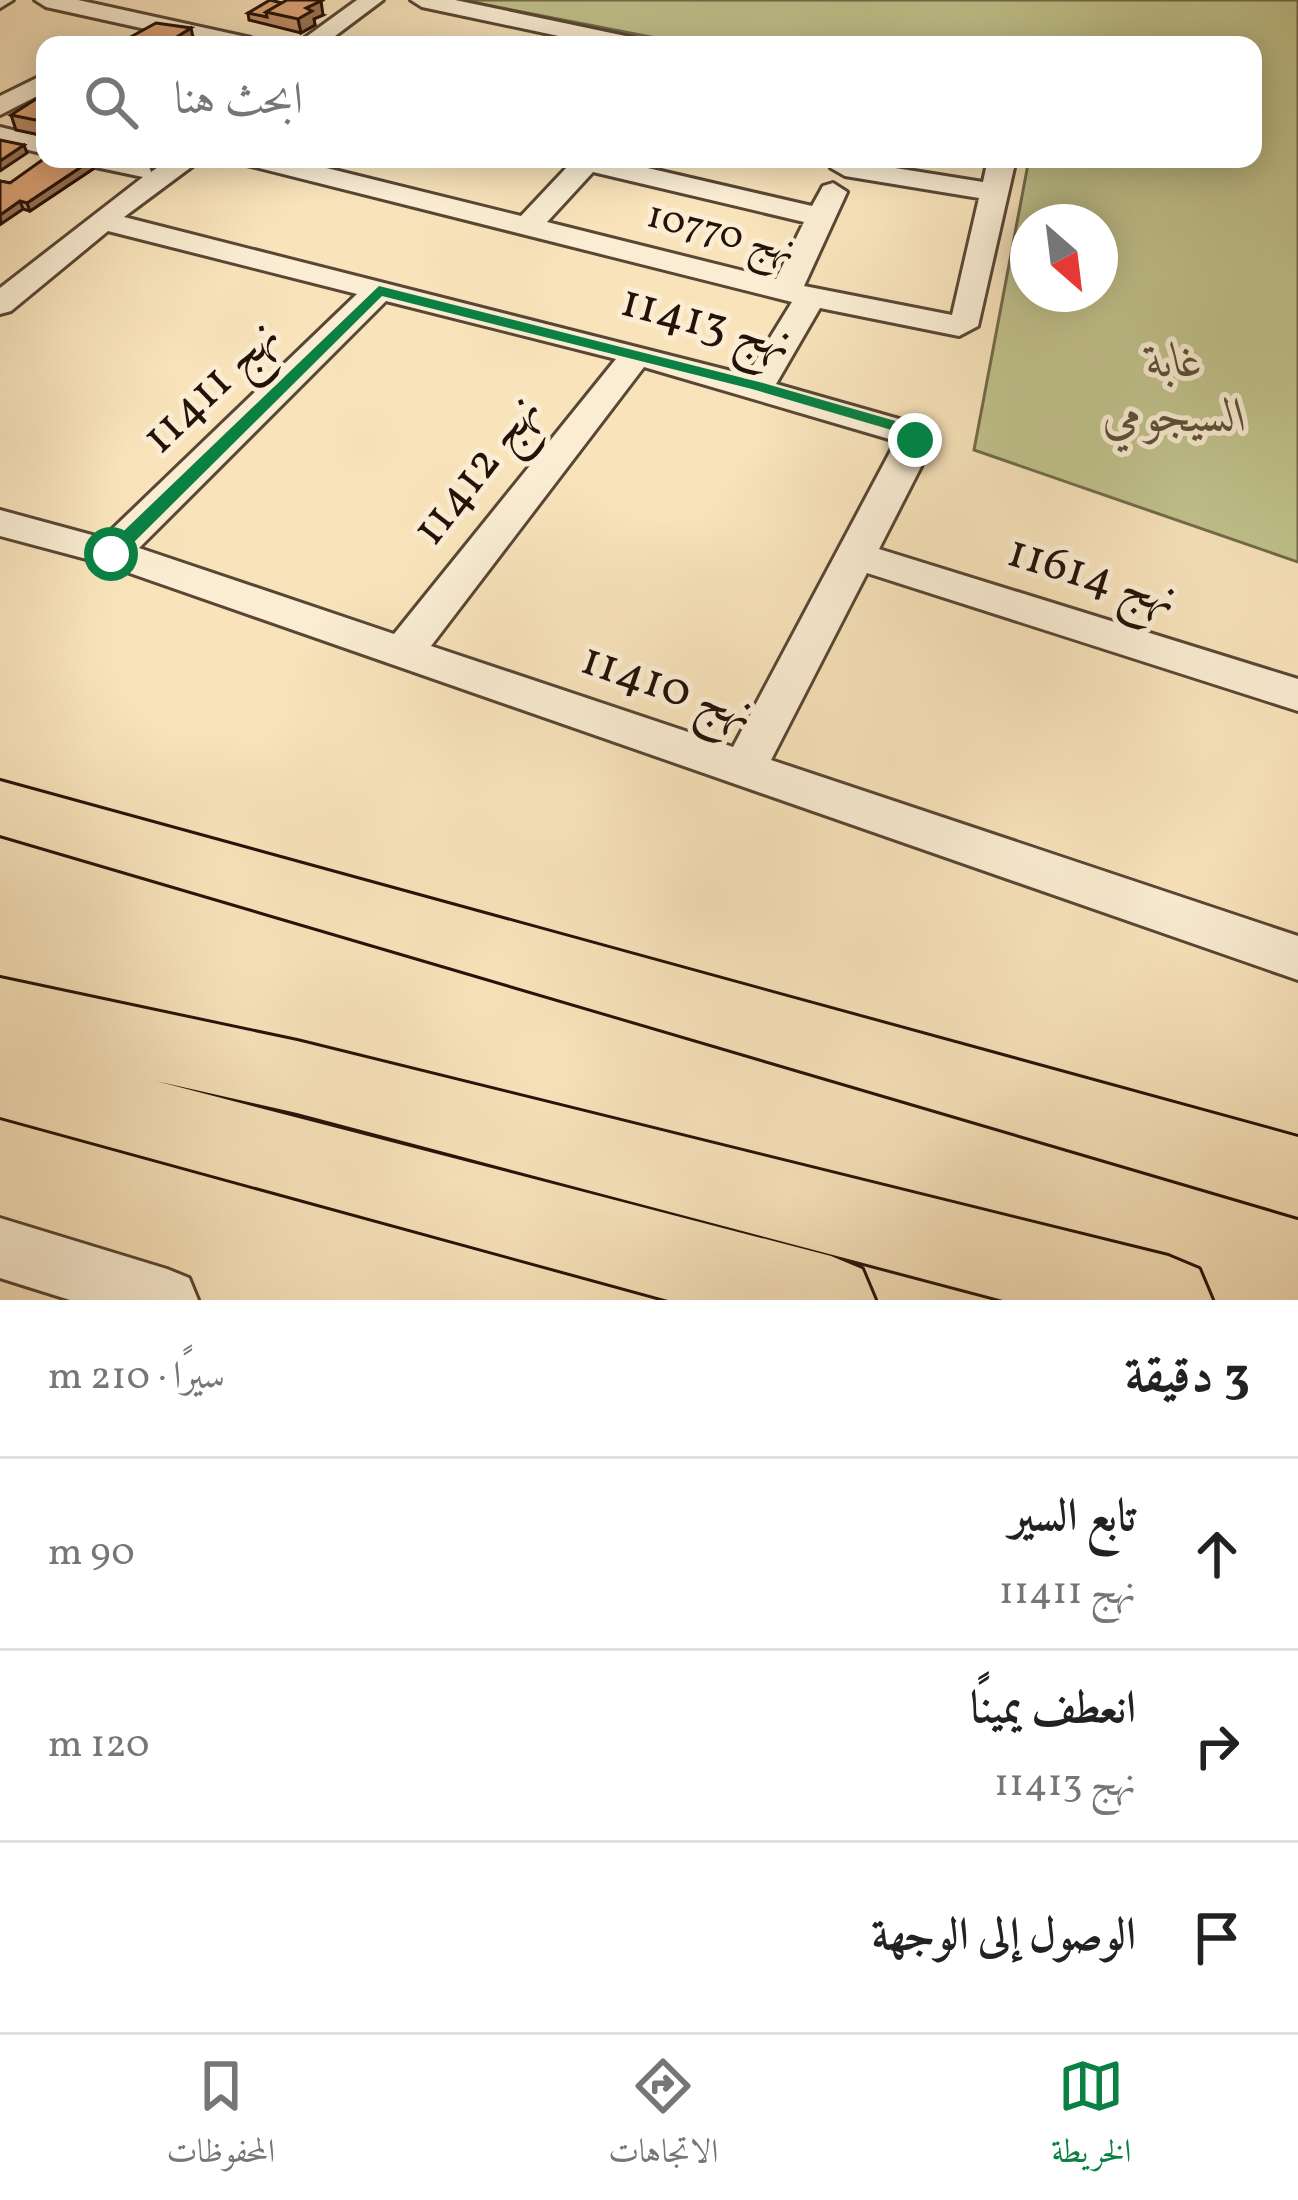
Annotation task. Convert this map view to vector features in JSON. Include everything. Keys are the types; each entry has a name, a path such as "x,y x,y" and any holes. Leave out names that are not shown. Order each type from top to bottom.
{"highway":[{"path":"0,808 1298,1177"},
{"path":"0,1012 297,1077 1168,1300"},
{"path":"0,1080 278,1148 500,1216 831,1300"}],"street":[{"path":"46,0 208,36"},
{"path":"107,14 133,0"},
{"path":"334,36 372,0"},
{"path":"338,36 403,0"},
{"path":"422,0 592,36"},
{"path":"128,36 150,24"},
{"path":"0,71 36,80"},
{"path":"0,107 36,87"},
{"path":"0,135 36,144"},
{"path":"0,304 9,270 141,168"},
{"path":"9,270 103,221 176,168"},
{"name":"نهج 10770","path":"293,168 798,293 959,326 967,319 995,192"},
{"path":"528,226 576,168"},
{"path":"616,168 820,217"},
{"path":"758,386 798,293 820,217 846,168"},
{"path":"869,168 995,192 1000,168"},
{"name":"نهج 11413","path":"103,221 637,354 914,435 742,772"},
{"name":"نهج 11411","path":"111,554 379,290"},
{"name":"نهج 11412","path":"402,653 637,354"},
{"name":"نهج 11410","path":"0,523 111,554 1298,958"},
{"name":"نهج 11614","path":"856,556 1298,695"},
{"path":"0,1248 167,1300"}],"green space":[{"name":"غابة السيجومي","path":"461,0 1298,0 1298,562 974,450 1010,260 1010,312 1118,312 1118,204 1020,204 1027,168 1262,168 1262,36 646,36"}],"building":[{"path":"270,0 282,3 266,12 267,17 248,13"},
{"path":"287,0 321,1 306,8 312,11 298,19 266,12"},
{"path":"156,23 191,28 178,36 132,36"},
{"path":"36,99 36,120 11,115"},
{"path":"0,140 24,145 0,161"},
{"path":"36,164 80,168 0,215 0,181 10,183"}],"route":[{"path":"111,554 379,290 758,386 908,430 915,440"}]}
